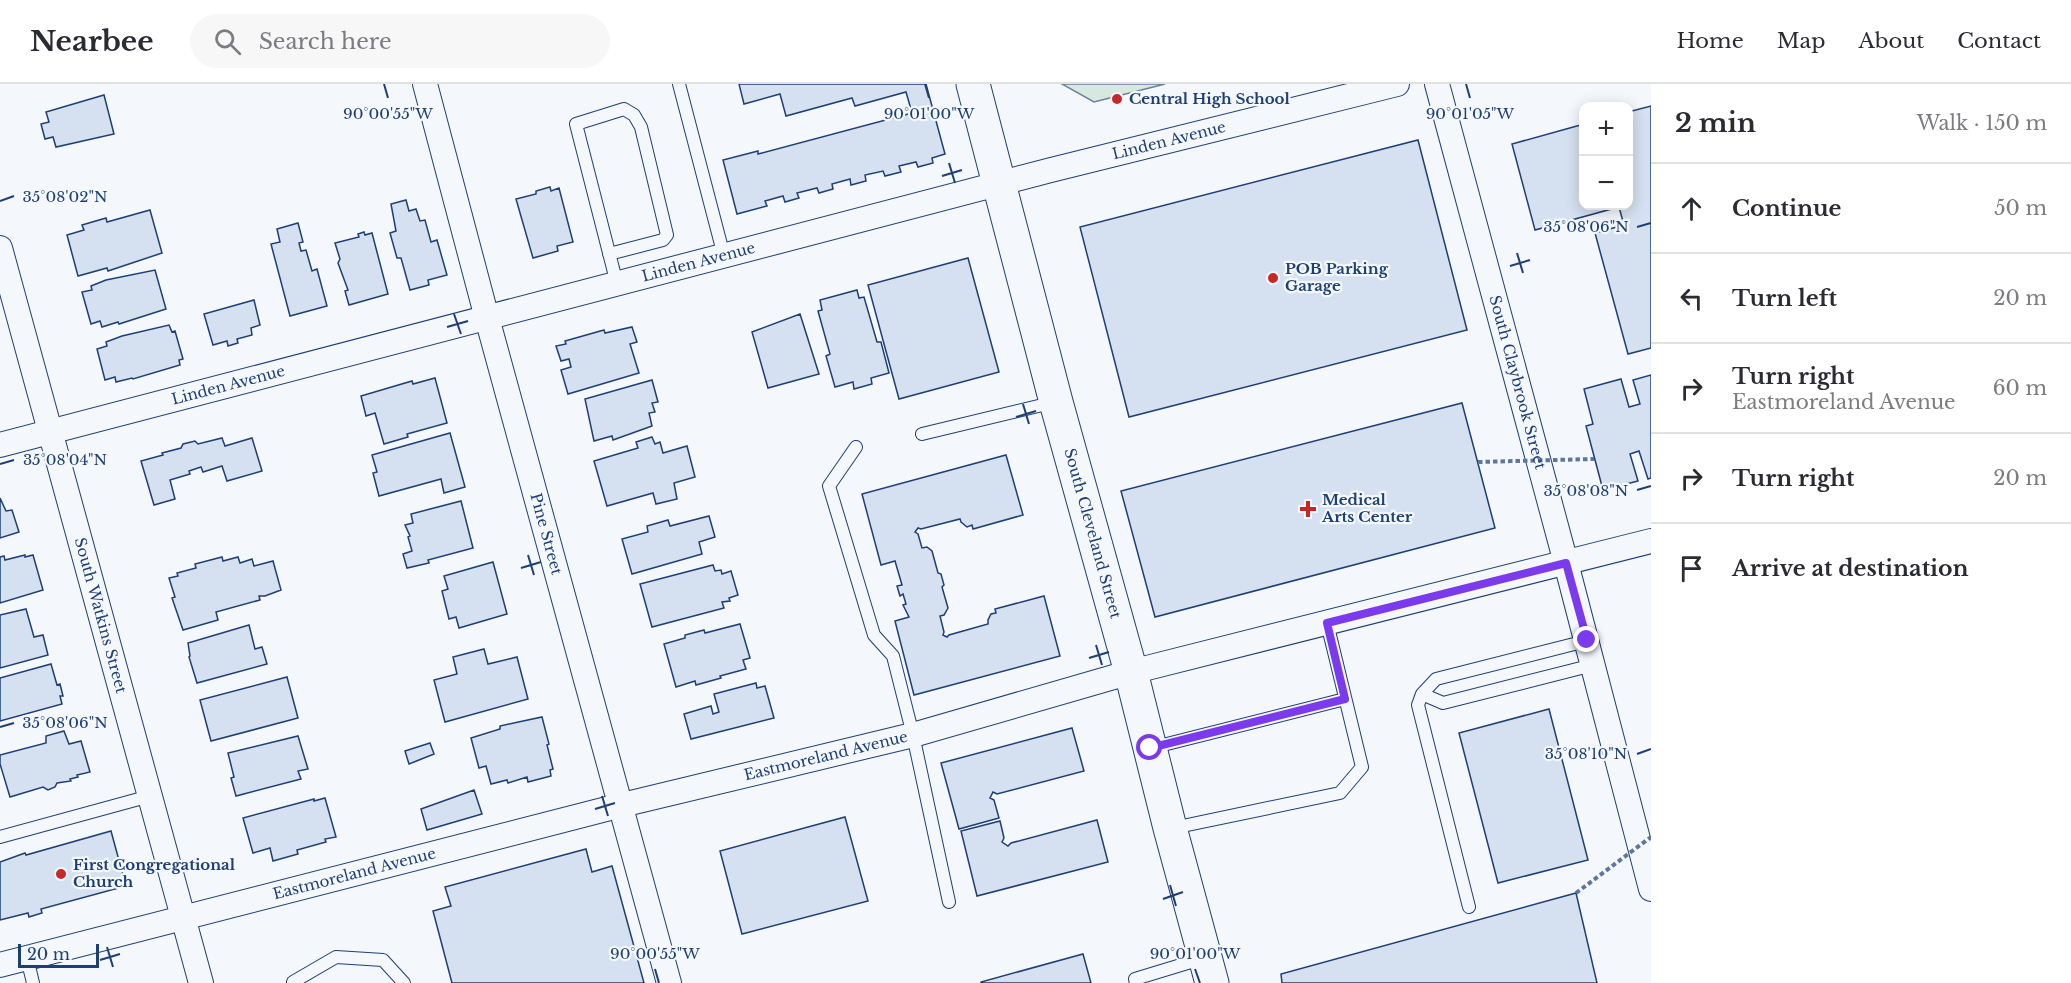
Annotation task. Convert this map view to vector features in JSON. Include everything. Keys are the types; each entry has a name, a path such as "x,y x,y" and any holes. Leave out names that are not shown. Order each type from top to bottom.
{"main road":[{"name":"South Cleveland Street","path":"973,84 1056,402 1131,672 1208,970"}],"street":[{"name":"Pine Street","path":"425,84 669,983"},
{"name":"Linden Avenue","path":"0,445 1000,184 1397,84"},
{"name":"South Claybrook Street","path":"1437,84 1587,640 1651,889"},
{"name":"South Watkins Street","path":"0,248 201,983"},
{"name":"Eastmoreland Avenue","path":"0,965 622,805 912,735 1131,672 1651,542"}],"lane":[{"path":"679,84 724,256"},
{"path":"609,254 663,240 667,235 641,127 634,115 624,109 576,124 609,254 617,284"},
{"path":"922,434 1056,402"},
{"path":"856,447 829,486 874,636 893,656 949,902"},
{"path":"1170,828 1340,793 1362,767 1327,623"},
{"path":"1469,907 1418,705 1422,694 1436,679 1587,640"},
{"path":"1422,694 1443,703 1593,665"},
{"path":"1150,748 1345,699"},
{"path":"0,837 150,796"},
{"path":"289,982 336,957 383,960 404,983"},
{"path":"27,958 33,983"},
{"path":"1136,983 1135,979 1208,970"}],"path":[{"path":"1478,462 1594,459"},
{"path":"1576,893 1651,837"}],"shaded area":[{"path":"1062,84 1165,84 1094,102"}],"building":[{"path":"739,84 926,84 945,154 932,158 933,163 918,167 916,162 899,166 901,172 885,176 883,171 865,175 866,181 851,185 850,179 832,184 833,189 819,193 817,188 797,193 799,198 785,202 783,196 765,201 767,206 737,214 723,160 758,151 758,154 912,113 906,92 855,106 852,98 786,116 780,94 744,104"},
{"path":"104,95 114,134 56,147 53,137 45,139 41,124 49,122 46,112"},
{"path":"1651,106 1651,348 1628,354 1595,233 1624,225 1620,210 1633,210 1633,111"},
{"path":"1579,125 1579,210 1608,210 1535,230 1512,144"},
{"name":"POB Parking Garage","path":"1418,140 1467,330 1129,417 1080,227"},
{"path":"550,187 551,191 559,188 573,242 557,246 558,251 533,258 516,199 536,194 536,191"},
{"path":"406,200 409,211 416,209 420,221 425,220 431,242 437,240 447,275 428,280 429,285 410,290 401,258 397,258 390,233 396,231 391,204"},
{"path":"150,210 162,253 108,271 107,268 78,276 67,235 84,230 82,225 106,218 107,222"},
{"path":"298,223 303,242 299,243 301,251 306,250 312,271 317,269 327,306 290,316 271,244 280,242 277,229"},
{"path":"364,232 365,235 372,233 388,294 349,305 345,291 348,290 338,263 340,259 335,243 359,237 358,234"},
{"path":"968,258 999,372 899,399 868,285"},
{"path":"155,270 166,309 119,324 118,322 102,327 100,321 91,324 82,292 92,290 91,286 106,280"},
{"path":"857,290 859,298 864,297 877,342 881,342 889,373 871,378 872,384 854,389 853,382 835,387 826,356 830,354 818,311 822,310 820,300"},
{"path":"254,300 260,325 251,328 252,335 237,339 238,343 228,346 227,341 213,345 204,314"},
{"path":"800,314 819,374 768,388 752,332"},
{"path":"169,325 172,332 175,331 183,359 179,360 180,365 133,379 116,382 115,377 105,380 97,349 107,346 106,342 122,336"},
{"path":"632,327 637,342 630,344 639,373 568,394 561,370 571,367 569,359 561,361 556,346 566,344 565,341 604,330 605,333"},
{"path":"1651,375 1651,478 1648,479 1639,451 1630,454 1638,481 1603,490 1586,426 1593,424 1584,389 1621,379 1629,407 1640,404 1633,380"},
{"path":"435,378 447,423 407,434 408,437 384,444 375,413 366,416 361,396 412,381 413,384"},
{"path":"652,380 658,402 652,403 655,412 649,413 652,426 613,440 612,436 594,441 585,399"},
{"name":"Medical Arts Center","path":"1462,403 1495,528 1155,617 1121,491"},
{"path":"450,433 465,487 444,493 441,479 379,496 373,473 377,472 372,455"},
{"path":"652,437 655,444 660,442 663,453 687,446 695,477 674,483 677,499 656,504 653,493 607,506 594,461 638,448 636,442"},
{"path":"222,438 225,446 252,438 262,471 227,481 222,466 203,472 201,467 189,471 190,474 170,480 175,499 154,505 141,461 181,448 183,444 195,441 198,444"},
{"path":"1006,455 1023,515 973,529 972,525 967,527 960,519 918,528 915,532 918,534 922,548 927,547 932,551 944,585 942,587 948,608 944,615 940,616 943,635 947,637 988,624 991,614 996,613 995,609 1044,596 1060,656 914,695 895,621 909,617 903,605 906,604 903,594 900,596 897,586 902,585 895,561 881,565 862,494"},
{"path":"0,498 6,511 12,510 19,532 0,538"},
{"path":"461,501 473,548 407,568 403,554 412,551 408,537 410,536 405,525 413,523 411,514"},
{"path":"709,516 715,537 699,542 702,554 632,574 622,539 648,532 647,526 668,520 670,526"},
{"path":"25,555 25,557 33,555 43,590 0,603 0,557 4,556 5,560"},
{"path":"222,557 223,561 238,557 240,563 252,559 254,566 273,561 281,590 259,596 260,600 216,612 218,620 183,630 172,598 175,597 169,578 178,576 177,573 196,568 195,564"},
{"path":"493,562 507,614 459,628 456,617 449,619 442,591 448,589 444,576"},
{"path":"713,565 715,571 721,570 722,574 731,571 738,595 729,598 730,601 722,602 724,608 652,627 640,584"},
{"path":"26,609 34,637 43,635 48,655 0,668 0,615"},
{"path":"740,624 750,658 743,660 746,669 696,685 695,681 676,687 664,644 704,630 705,633"},
{"path":"249,625 255,649 262,647 267,664 197,683 189,657 188,643"},
{"path":"484,649 488,664 517,657 528,699 445,722 434,680 457,674 453,657"},
{"path":"51,664 57,685 60,684 62,704 0,721 0,678"},
{"path":"287,677 298,718 211,741 200,700"},
{"path":"756,683 757,688 765,686 774,718 691,739 684,714 711,706 713,714 719,712 714,694"},
{"path":"1549,709 1588,860 1498,883 1459,733"},
{"path":"542,717 553,769 550,770 551,776 528,782 527,777 508,783 507,780 491,784 486,766 479,768 471,738 500,729 500,726"},
{"path":"1072,728 1084,771 997,794 993,792 990,798 994,800 999,818 959,829 941,763"},
{"path":"64,731 69,744 81,741 90,772 77,775 78,777 70,779 71,781 57,783 55,787 48,790 43,787 10,797 0,764 0,755 46,743 46,736"},
{"path":"298,736 308,769 298,771 301,779 236,796 228,753"},
{"path":"430,743 434,754 409,764 405,751"},
{"path":"474,790 482,814 427,830 421,809"},
{"path":"325,798 336,837 297,850 298,854 273,861 270,848 253,853 243,818"},
{"path":"845,817 868,901 742,934 720,851"},
{"path":"1097,820 1108,862 977,896 961,831 1000,821 1004,838 1002,842 1008,846 1011,843"},
{"name":"First Congregational Church","path":"111,831 126,886 41,909 42,913 29,917 28,913 0,920 0,862 25,853 26,855"},
{"path":"586,849 592,872 612,866 644,983 452,983 433,911 451,906 445,887"},
{"path":"1576,893 1597,983 1282,983 1281,974"},
{"path":"1083,954 1091,983 981,983 981,982"}],"place":[{"name":"Central High School","path":"1117,99"},
{"name":"POB Parking Garage","path":"1273,278"},
{"name":"Medical Arts Center","path":"1308,509"},
{"name":"First Congregational Church","path":"61,874"}],"route":[{"path":"1150,748 1345,699 1327,623 1566,563 1587,640"}]}
